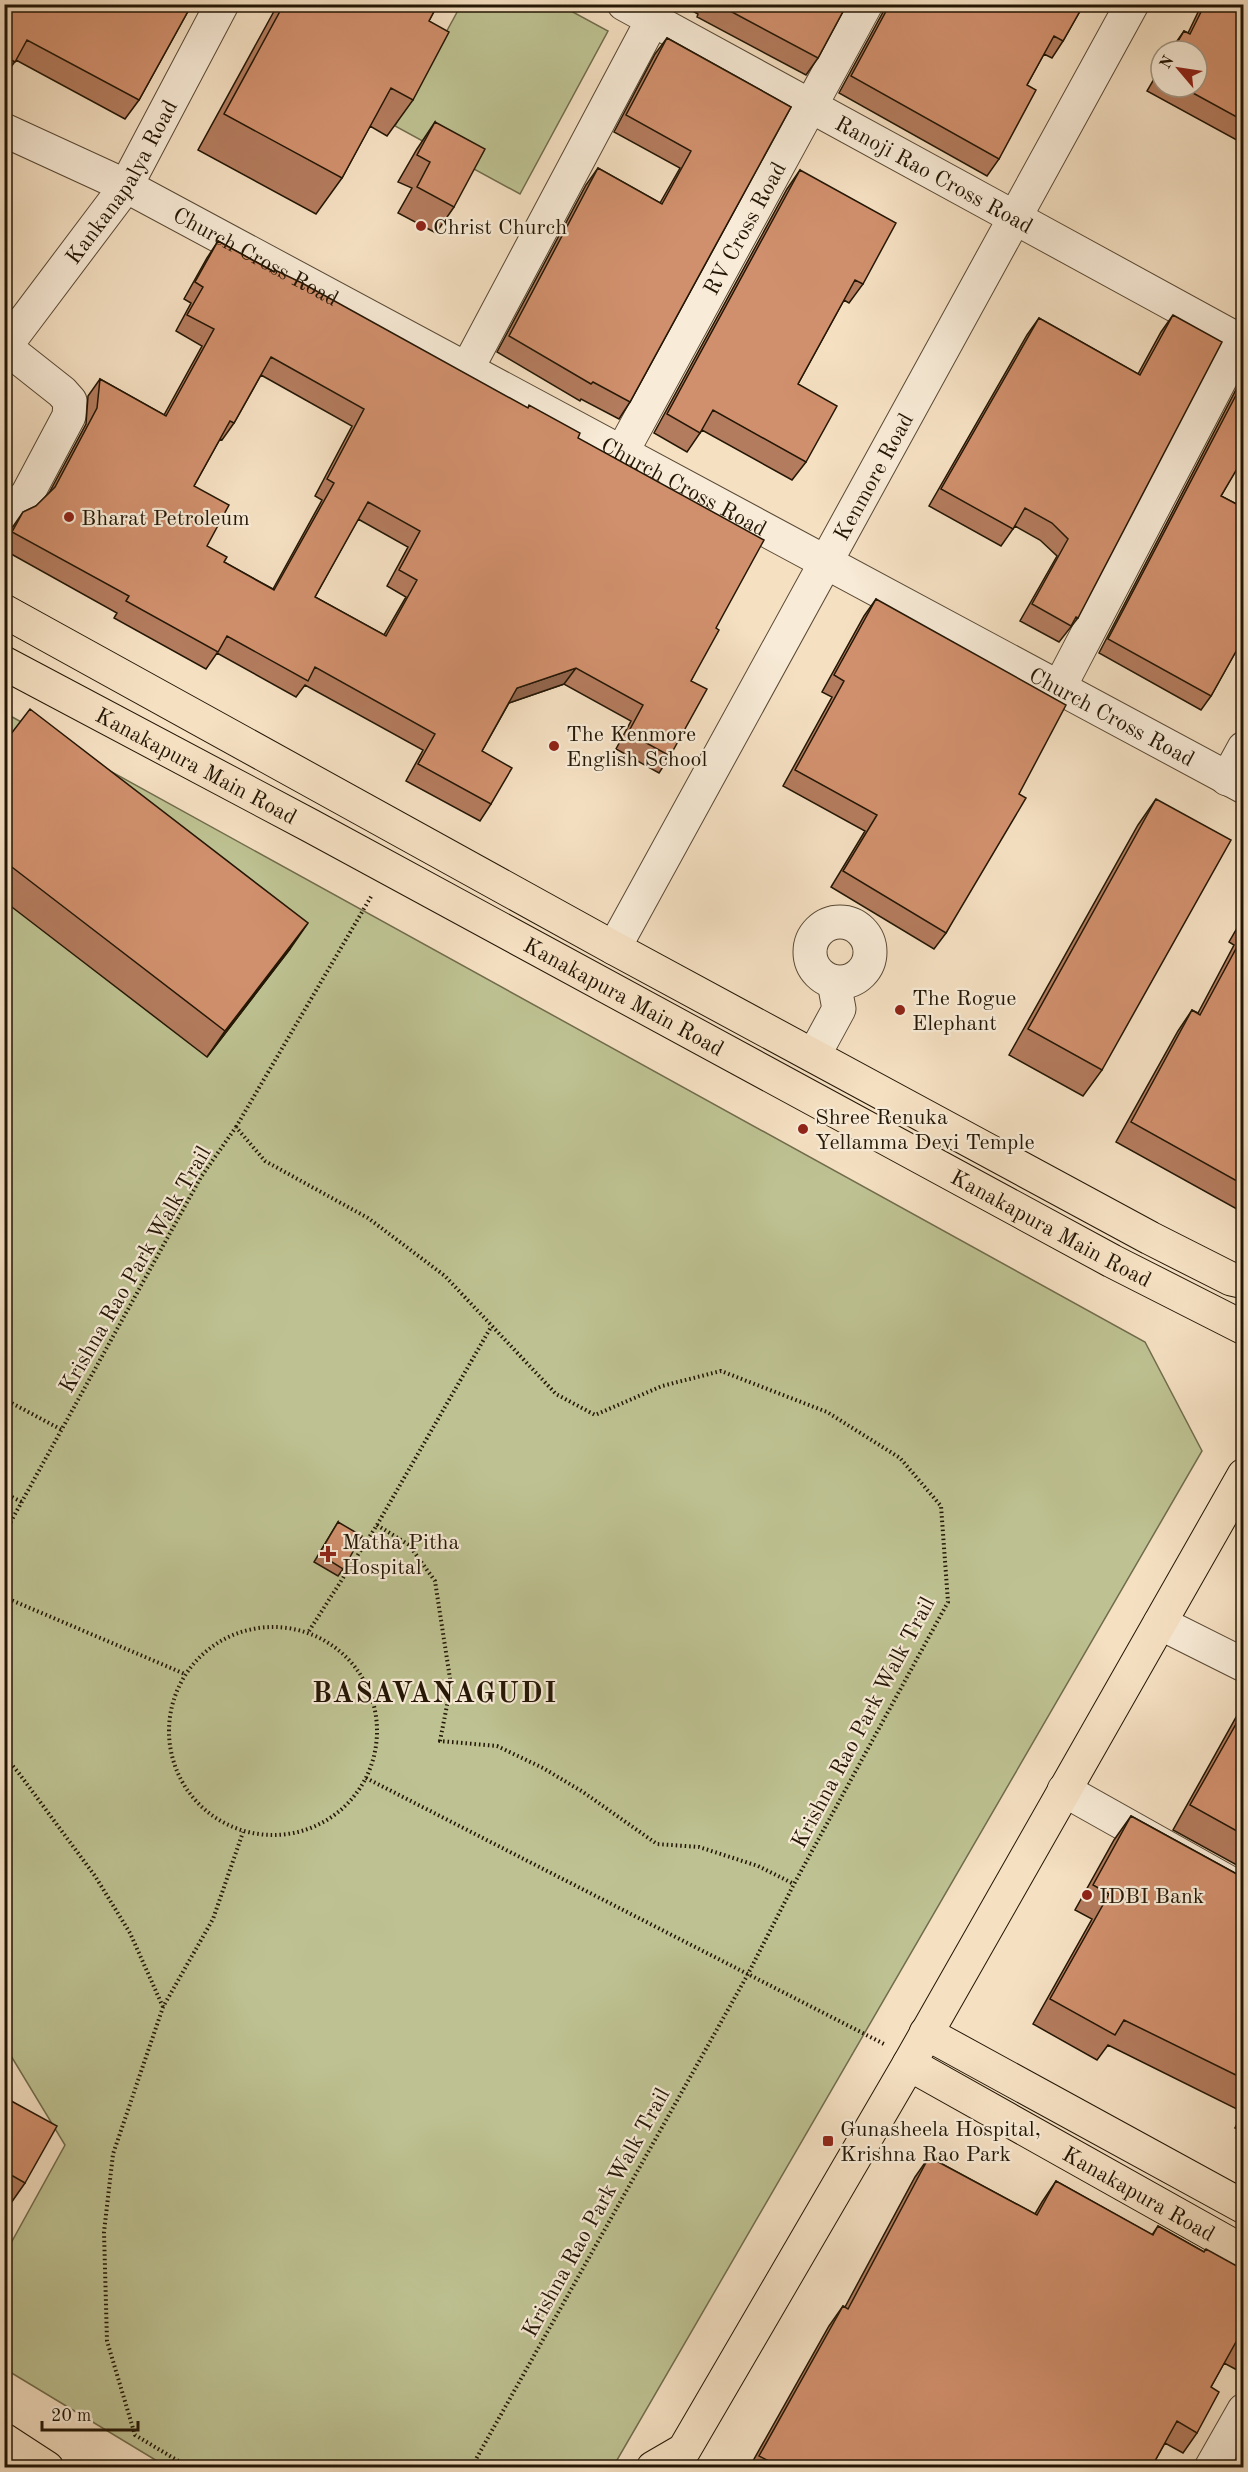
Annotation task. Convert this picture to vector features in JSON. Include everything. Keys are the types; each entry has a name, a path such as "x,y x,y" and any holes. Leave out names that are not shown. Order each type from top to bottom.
{"main road":[{"path":"4,612 614,948 1150,1238 1231,1279 1244,1282"},
{"name":"Kanakapura Main Road","path":"4,663 311,826 1112,1262 1244,1328"},
{"path":"654,2468 685,2459 1244,1475"},
{"name":"Kanakapura Road","path":"915,2052 1244,2207"},
{"name":"Kanakapura Road","path":"915,2052 1244,2252"},
{"path":"4,2440 47,2468"}],"street":[{"name":"Kankanapalya Road","path":"5,348 126,186 222,4"},
{"name":"Ranoji Rao Cross Road","path":"624,4 1242,340"},
{"name":"RV Cross Road","path":"622,452 866,4"},
{"name":"Kenmore Road","path":"614,948 1132,4"},
{"path":"466,369 653,19"},
{"name":"Church Cross Road","path":"4,130 126,186 1235,783"},
{"path":"1059,688 1242,340"},
{"path":"4,511 12,509 27,495 69,416 70,401 62,392 5,348"},
{"path":"1235,783 1244,748"},
{"path":"814,1055 839,1009 834,982"},
{"path":"1160,1623 1244,1665"},
{"path":"1064,1790 1244,1891"},
{"path":"1211,2468 1244,2410"}],"path":[{"path":"236,1127 373,893"},
{"name":"Krishna Rao Park Walk Trail","path":"4,1534 201,1177 236,1127 265,1161 368,1218 445,1276 556,1394 595,1415 662,1386 722,1371 826,1412 900,1458 941,1506 948,1602 794,1884 748,1974 471,2468"},
{"path":"309,1632 377,1525 491,1327"},
{"path":"4,1399 62,1430"},
{"path":"4,1493 22,1502"},
{"path":"377,1525 409,1545 435,1581 451,1685 440,1741 497,1746 543,1768 583,1792 657,1844 699,1847 758,1866 794,1884"},
{"path":"4,1597 185,1674"},
{"path":"274,1625 309,1632 340,1649 363,1676 376,1709 377,1744 366,1778 345,1807 314,1827 279,1836 243,1832 214,1818 190,1796 174,1768 168,1737 171,1704 185,1674 208,1648 240,1631 274,1625"},
{"path":"4,1756 96,1876 130,1933 163,2007"},
{"path":"366,1778 748,1974 915,2052"},
{"path":"190,2468 135,2435 106,2341 104,2232 112,2154 163,2007 213,1918 243,1832"}],"green space":[{"path":"461,5 560,5 608,31 520,194 395,126"},
{"path":"5,713 1145,1342 1202,1451 613,2467 167,2467 5,2369 5,2254 65,2145 5,2046"}],"building":[{"path":"9,4 192,4 139,100 27,40 15,62 4,56 4,13"},
{"path":"284,4 438,4 429,21 449,32 413,100 391,88 342,178 224,114"},
{"path":"717,4 847,4 818,58"},
{"path":"890,4 1084,4 1063,41 1054,36 1027,85 1036,90 999,159 851,76"},
{"path":"1205,4 1244,4 1244,121 1204,99 1209,99 1209,39 1179,39 1184,31 1190,34"},
{"path":"667,38 791,107 630,402 593,382 591,384 509,336 598,168 662,204 691,151 626,115"},
{"path":"435,122 485,149 454,207 417,187 430,162 417,155"},
{"path":"800,170 896,223 863,284 855,280 798,384 837,406 806,462 713,410 700,433 667,414"},
{"path":"218,241 274,272 275,270 302,283 528,408 529,405 580,433 578,438 764,540 716,628 719,630 691,681 707,689 670,756 628,733 643,705 576,668 517,688 482,751 512,768 491,804 418,764 435,734 315,667 308,681 227,636 218,652 126,601 129,596 12,532 23,512 36,506 55,487 97,408 100,379 166,416 214,329 187,315 203,287 195,282","holes":["271,357 364,409 327,479 334,483 274,590 224,562 227,557 207,546 229,505 194,486 230,421 234,423","368,502 420,531 399,570 417,580 386,636 315,597"]},
{"path":"1173,315 1222,342 1078,618 1076,617 1071,626 1032,604 1068,539 1052,523 1025,508 1013,529 941,489 1039,318 1140,375"},
{"path":"1244,380 1244,457 1221,496 1244,508 1244,637 1211,696 1108,639"},
{"path":"876,599 1066,705 1019,794 1026,798 946,933 843,871 877,815 795,770 844,681 834,675"},
{"path":"30,709 308,923 225,1031 4,861 4,743"},
{"path":"1156,799 1231,840 1102,1070 1028,1029"},
{"path":"1244,934 1244,1185 1131,1122 1192,1010 1200,1015"},
{"path":"338,1522 362,1536 343,1569 319,1554"},
{"path":"1244,1710 1244,1835 1190,1805"},
{"path":"1131,1816 1244,1878 1244,2079 1124,2020 1115,2035 1050,1999 1109,1894 1093,1885"},
{"path":"4,2097 57,2126 25,2183 4,2171"},
{"path":"929,2157 1037,2215 1056,2181 1153,2235 1158,2226 1204,2252 1206,2249 1244,2270 1244,2346 1236,2342 1211,2387 1219,2392 1197,2433 1177,2421 1151,2468 768,2468 771,2462 759,2456 843,2306 848,2309"}],"place":[{"name":"Christ Church","path":"421,226"},
{"name":"Bharat Petroleum","path":"69,517"},
{"name":"The Kenmore English School","path":"554,746"},
{"name":"The Rogue Elephant","path":"900,1010"},
{"name":"Shree Renuka Yellamma Devi Temple","path":"803,1129"},
{"name":"Matha Pitha Hospital","path":"328,1554"},
{"name":"IDBI Bank","path":"1087,1895"},
{"name":"Gunasheela Hospital, Krishna Rao Park","path":"828,2141"}],"district":[{"name":"BASAVANAGUDI","path":"435,1692"}]}
